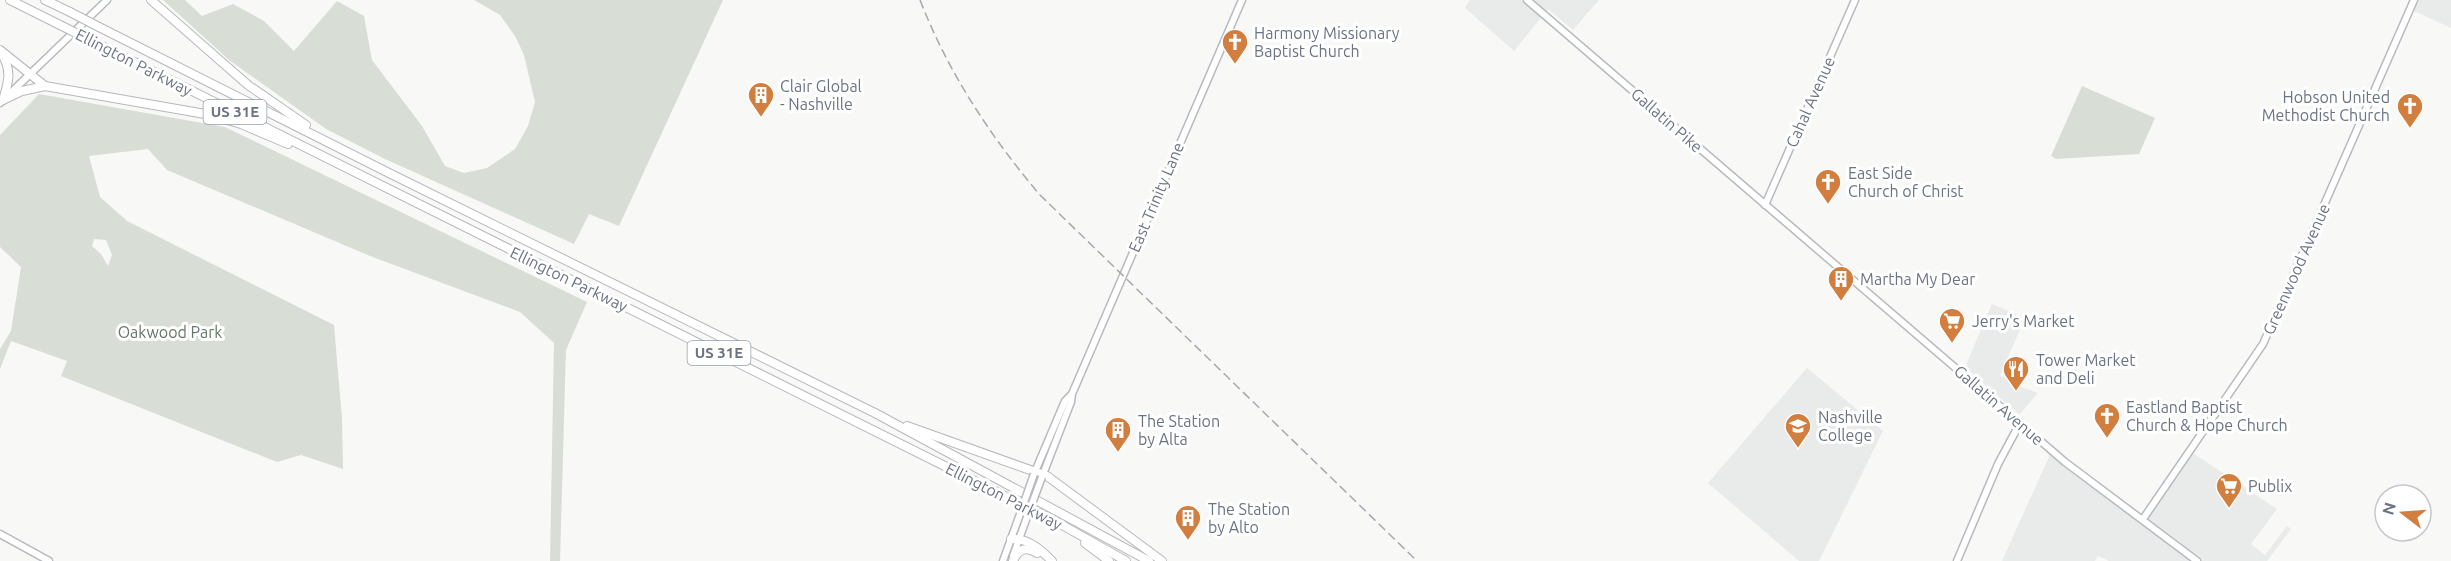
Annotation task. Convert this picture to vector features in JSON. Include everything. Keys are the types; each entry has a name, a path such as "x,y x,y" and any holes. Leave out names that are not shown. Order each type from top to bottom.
{"highway":[{"name":"Ellington Parkway","path":"10,0 1055,521 1126,561"},
{"name":"Ellington Parkway","path":"45,0 334,144 389,174 875,413 1149,561"},
{"path":"151,0 248,85 334,144"},
{"path":"0,50 32,73 45,86"},
{"path":"0,50 8,63 10,74 2,102"},
{"path":"2,102 22,91 45,86 221,118 250,128 382,186"},
{"path":"875,413 1038,474 1162,561"},
{"path":"1055,521 1108,561"},
{"path":"1016,540 1045,561"},
{"path":"1016,540 1043,551 1052,561"},
{"path":"1012,561 1018,551 1027,549"}],"main road":[{"path":"2,102 107,0"},
{"name":"East Trinity Lane","path":"1012,561 1020,513 1038,474 1065,401 1072,394 1242,0"},
{"name":"Gallatin Pike","path":"1527,0 1807,240"},
{"name":"Cahal Avenue","path":"1765,205 1855,0"},
{"name":"Greenwood Avenue","path":"2143,519 2263,344 2414,0"},
{"name":"Gallatin Avenue","path":"1807,240 2068,464 2197,561"},
{"path":"1957,561 1998,464 2020,423"},
{"name":"East Trinity Lane","path":"1003,561 1027,517 1038,474"},
{"path":"0,534 49,561"}],"shaded area":[{"path":"1470,0 1599,0 1573,30 1548,9 1514,51 1465,8"},
{"path":"2419,0 2451,0 2451,28 2414,11"},
{"path":"1992,304 2025,318 2000,375 2021,387 2038,393 2018,414 1965,367"},
{"path":"1807,368 1883,431 1819,561 1799,561 1708,483"},
{"path":"2052,450 2143,519 2193,453 2277,509 2251,544 2265,555 2287,526 2291,529 2267,561 2109,561 2098,556 2095,561 2002,561"}],"green space":[{"path":"163,0 185,0 202,16 233,4 264,21 294,51 337,1 364,16 372,60 422,126 445,166 464,173 487,168 515,149 528,126 535,102 524,55 515,36 500,15 474,0 723,0 619,226 589,214 574,244 385,159 326,129 229,60"},
{"path":"2082,86 2155,118 2139,154 2056,159 2051,156"},
{"name":"Oakwood Park","path":"39,94 225,127 587,302 566,350 560,561 550,561 554,343 520,312 370,256 167,170 148,149 89,156 100,197 127,221 334,325 342,418 343,469 301,455 277,462 61,376 67,361 11,341 0,369 0,349 11,331 21,267 0,247 0,135","holes":["94,239 106,240 112,255 108,266 101,254 92,246"]}],"railway":[{"path":"920,0 957,78 1004,150 1040,195 1417,561"}],"place":[{"name":"Harmony Missionary Baptist Church","path":"1235,65"},
{"name":"Clair Global - Nashville","path":"761,118"},
{"name":"Hobson United Methodist Church","path":"2410,129"},
{"name":"East Side Church of Christ","path":"1828,205"},
{"name":"Martha My Dear","path":"1841,302"},
{"name":"Jerry's Market","path":"1952,344"},
{"name":"Tower Market and Deli","path":"2016,392"},
{"name":"Eastland Baptist Church & Hope Church","path":"2107,439"},
{"name":"Nashville College","path":"1798,449"},
{"name":"The Station by Alta","path":"1118,453"},
{"name":"Publix","path":"2229,509"},
{"name":"The Station by Alto","path":"1188,541"}]}
